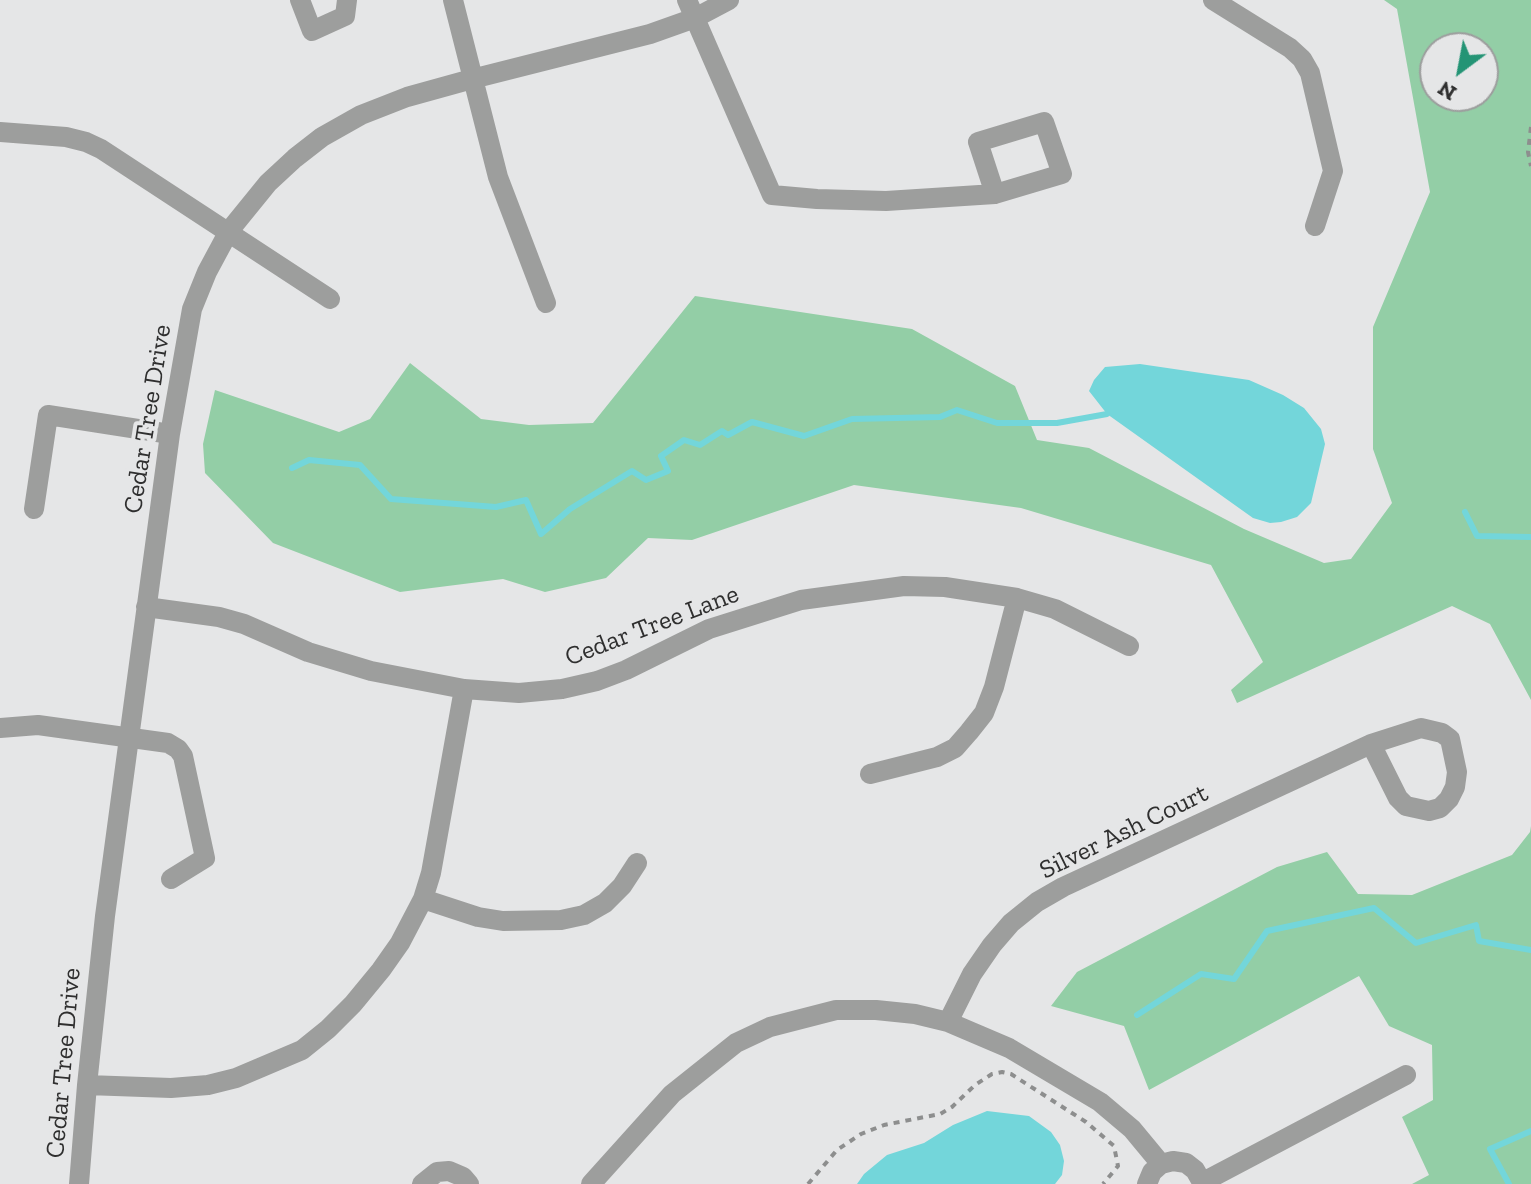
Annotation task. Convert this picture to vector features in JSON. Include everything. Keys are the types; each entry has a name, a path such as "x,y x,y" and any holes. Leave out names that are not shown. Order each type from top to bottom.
{"street":[{"path":"300,0 312,31 345,16 347,0"},
{"path":"453,0 498,177 546,303"},
{"name":"Cedar Tree Drive","path":"79,1184 87,1085 128,739 170,434 192,309 229,231 268,183 322,137 361,115 472,79 650,34 691,9 729,0"},
{"path":"1213,0 1290,48 1302,59 1310,73 1333,171 1315,226"},
{"path":"691,9 772,195 886,201 995,194"},
{"path":"0,132 66,137 86,142 229,231 330,299"},
{"path":"34,509 48,415 170,434"},
{"name":"Cedar Tree Lane","path":"146,607 219,617 244,624 340,663 464,689 519,693 562,689 597,681 709,629 801,600 904,586 945,587 1017,598 1055,609 1129,646"},
{"path":"870,774 937,757 955,748 969,732 984,713 994,687 1017,598"},
{"path":"87,1085 171,1088 208,1085 236,1078 302,1050 328,1029 381,970 400,943 423,899 431,873 464,689"},
{"path":"0,728 38,725 168,743 183,756 205,858 171,879"},
{"name":"Silver Ash Court","path":"948,1022 972,974 992,945 1011,923 1037,902 1063,887 1371,744 1421,728 1442,733 1450,739 1457,772 1449,799 1440,808 1429,811 1406,806 1398,798 1371,744"},
{"path":"423,899 478,917 503,921 561,920 584,915 605,903 622,886 637,863"},
{"path":"591,1184 672,1094 725,1051 759,1032 836,1010 915,1014 948,1022 1009,1048 1100,1102 1132,1129 1161,1164"},
{"path":"1147,1184 1152,1172 1161,1164 1173,1161 1186,1163 1203,1183 1406,1075"},
{"path":"422,1184 437,1172 449,1171 463,1177 469,1184"}],"path":[{"path":"1531,127 1528,152 1531,166"},
{"path":"808,1184 837,1150 861,1134 884,1125 940,1114 975,1085 992,1074 1002,1072 1011,1074 1086,1122 1114,1146 1118,1166 1103,1184"}],"green space":[{"path":"1384,0 1531,0 1531,700 1490,624 1452,606 1237,703 1231,690 1263,662 1211,565 1021,508 854,485 692,540 648,538 606,578 545,592 503,579 400,592 273,543 205,473 203,444 215,390 339,432 370,419 410,363 481,419 529,425 593,423 695,296 912,329 1015,386 1037,440 1089,448 1244,529 1324,563 1351,559 1392,503 1373,449 1373,327 1430,192 1397,9"},
{"path":"1531,826 1531,1184 1412,1184 1429,1175 1402,1117 1433,1100 1432,1045 1389,1026 1359,976 1149,1090 1124,1026 1051,1006 1077,972 1277,867 1327,852 1358,894 1412,895 1512,855 1530,832"}],"water":[{"path":"1140,364 1249,380 1304,408 1321,429 1325,444 1311,503 1297,517 1281,522 1270,523 1253,518 1107,414 1089,391 1094,380 1105,367"},
{"path":"987,1111 1029,1116 1051,1132 1060,1145 1064,1161 1062,1175 1055,1184 857,1184 887,1155 924,1143 953,1125"}],"waterway":[{"path":"292,468 309,460 360,465 391,499 496,507 526,500 541,534 570,509 632,471 646,480 668,471 661,456 684,440 700,445 722,431 728,435 752,422 804,436 852,419 940,417 957,410 997,423 1057,423 1107,414"},
{"path":"1465,512 1477,536 1531,537"},
{"path":"1137,1015 1201,974 1234,979 1267,931 1374,908 1416,943 1476,925 1479,941 1531,950"},
{"path":"1509,1184 1490,1149 1531,1131"}]}
